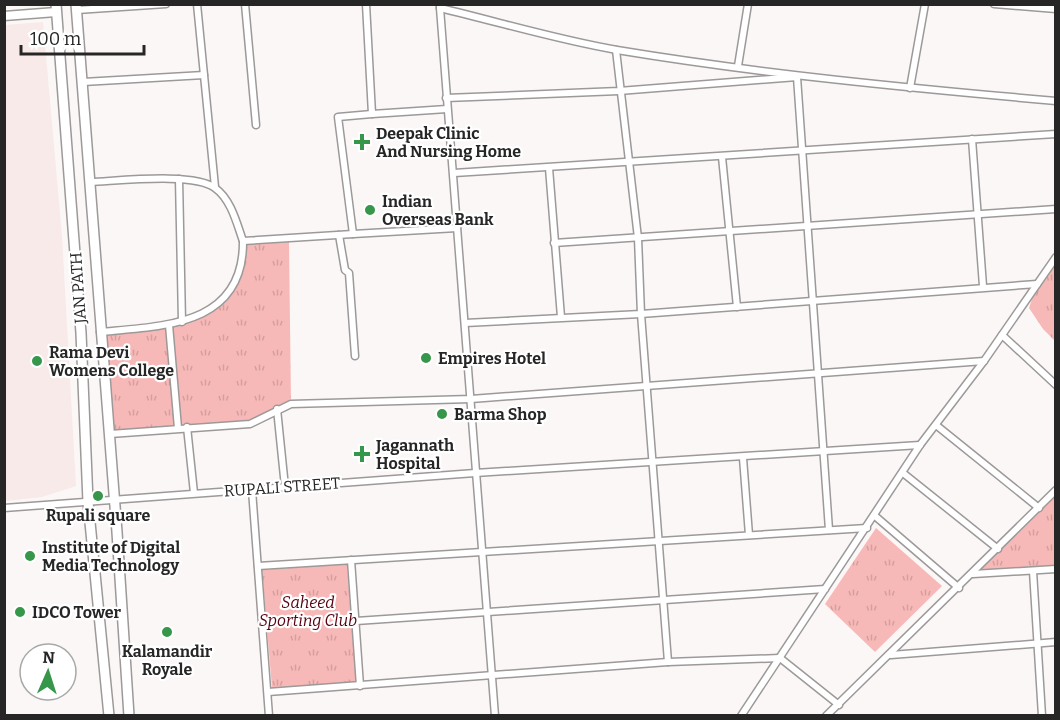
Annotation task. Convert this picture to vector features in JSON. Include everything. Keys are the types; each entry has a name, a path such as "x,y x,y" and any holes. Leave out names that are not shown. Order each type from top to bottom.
{"main road":[{"name":"JAN PATH","path":"77,7 100,332 115,498 129,716"},
{"name":"JAN PATH","path":"56,8 81,333 88,502 109,716"}],"street":[{"path":"77,7 166,4"},
{"path":"100,332 169,325 200,316 218,304 233,287 241,270 243,241 230,208 215,188 197,4"},
{"path":"245,4 256,124"},
{"path":"366,4 372,114"},
{"path":"738,66 748,4"},
{"path":"910,88 925,4"},
{"path":"994,4 1056,9"},
{"path":"495,716 440,6 616,50 738,66 797,77 1056,101"},
{"path":"4,16 56,8"},
{"path":"616,50 638,238 641,314 661,600 668,662"},
{"path":"83,82 204,75"},
{"path":"446,98 619,91 797,77"},
{"path":"797,77 808,224 811,302 825,451 829,530"},
{"path":"353,234 338,117 447,109"},
{"path":"454,173 1056,134"},
{"path":"972,139 983,286"},
{"path":"722,157 737,307"},
{"path":"549,168 561,316"},
{"path":"91,182 179,179 200,182 215,188"},
{"path":"179,179 182,322"},
{"path":"554,243 1056,209"},
{"path":"243,241 457,228"},
{"path":"339,235 345,270 349,273 355,357"},
{"path":"741,716 920,445 984,361 1056,257"},
{"path":"465,323 561,316 641,314 811,302 983,286 1037,284"},
{"path":"169,325 178,428"},
{"path":"1002,335 1056,385"},
{"path":"110,434 250,424 291,404 471,399 647,388 984,361"},
{"path":"277,409 285,488"},
{"path":"936,426 1039,508"},
{"path":"188,427 194,493"},
{"name":"RUPALI STREET","path":"4,508 475,473 743,458 920,445"},
{"path":"743,458 748,535"},
{"path":"903,473 998,549"},
{"path":"252,490 269,716"},
{"path":"826,716 1056,490"},
{"path":"875,516 958,588"},
{"path":"258,566 867,528"},
{"path":"351,560 360,686"},
{"path":"972,574 1056,569"},
{"path":"1033,571 1042,716"},
{"path":"356,621 825,589"},
{"path":"890,655 1056,642"},
{"path":"268,692 668,662 780,658 838,705"}],"shaded area":[{"name":"Rama Devi Womens College","path":"43,22 62,236 76,486 42,497 5,501 5,25"}],"green space":[{"path":"244,242 289,242 291,402 250,421 180,425 170,326 200,317 233,288"},
{"path":"1055,257 1055,341 1043,329 1029,308 1037,284"},
{"path":"168,327 177,427 111,433 101,333"},
{"path":"1055,490 1055,569 972,574"},
{"path":"876,528 942,586 875,652 825,604"},
{"name":"Saheed Sporting Club","path":"347,564 356,683 272,688 262,570"}],"place":[{"name":"Deepak Clinic And Nursing Home","path":"362,142"},
{"name":"Indian Overseas Bank","path":"370,210"},
{"name":"Empires Hotel","path":"426,358"},
{"name":"Rama Devi Womens College","path":"37,361"},
{"name":"Barma Shop","path":"442,414"},
{"name":"Jagannath Hospital","path":"362,454"},
{"name":"Rupali square","path":"98,496"},
{"name":"Institute of Digital Media Technology","path":"30,556"},
{"name":"IDCO Tower","path":"20,612"},
{"name":"Kalamandir Royale","path":"167,632"}]}
